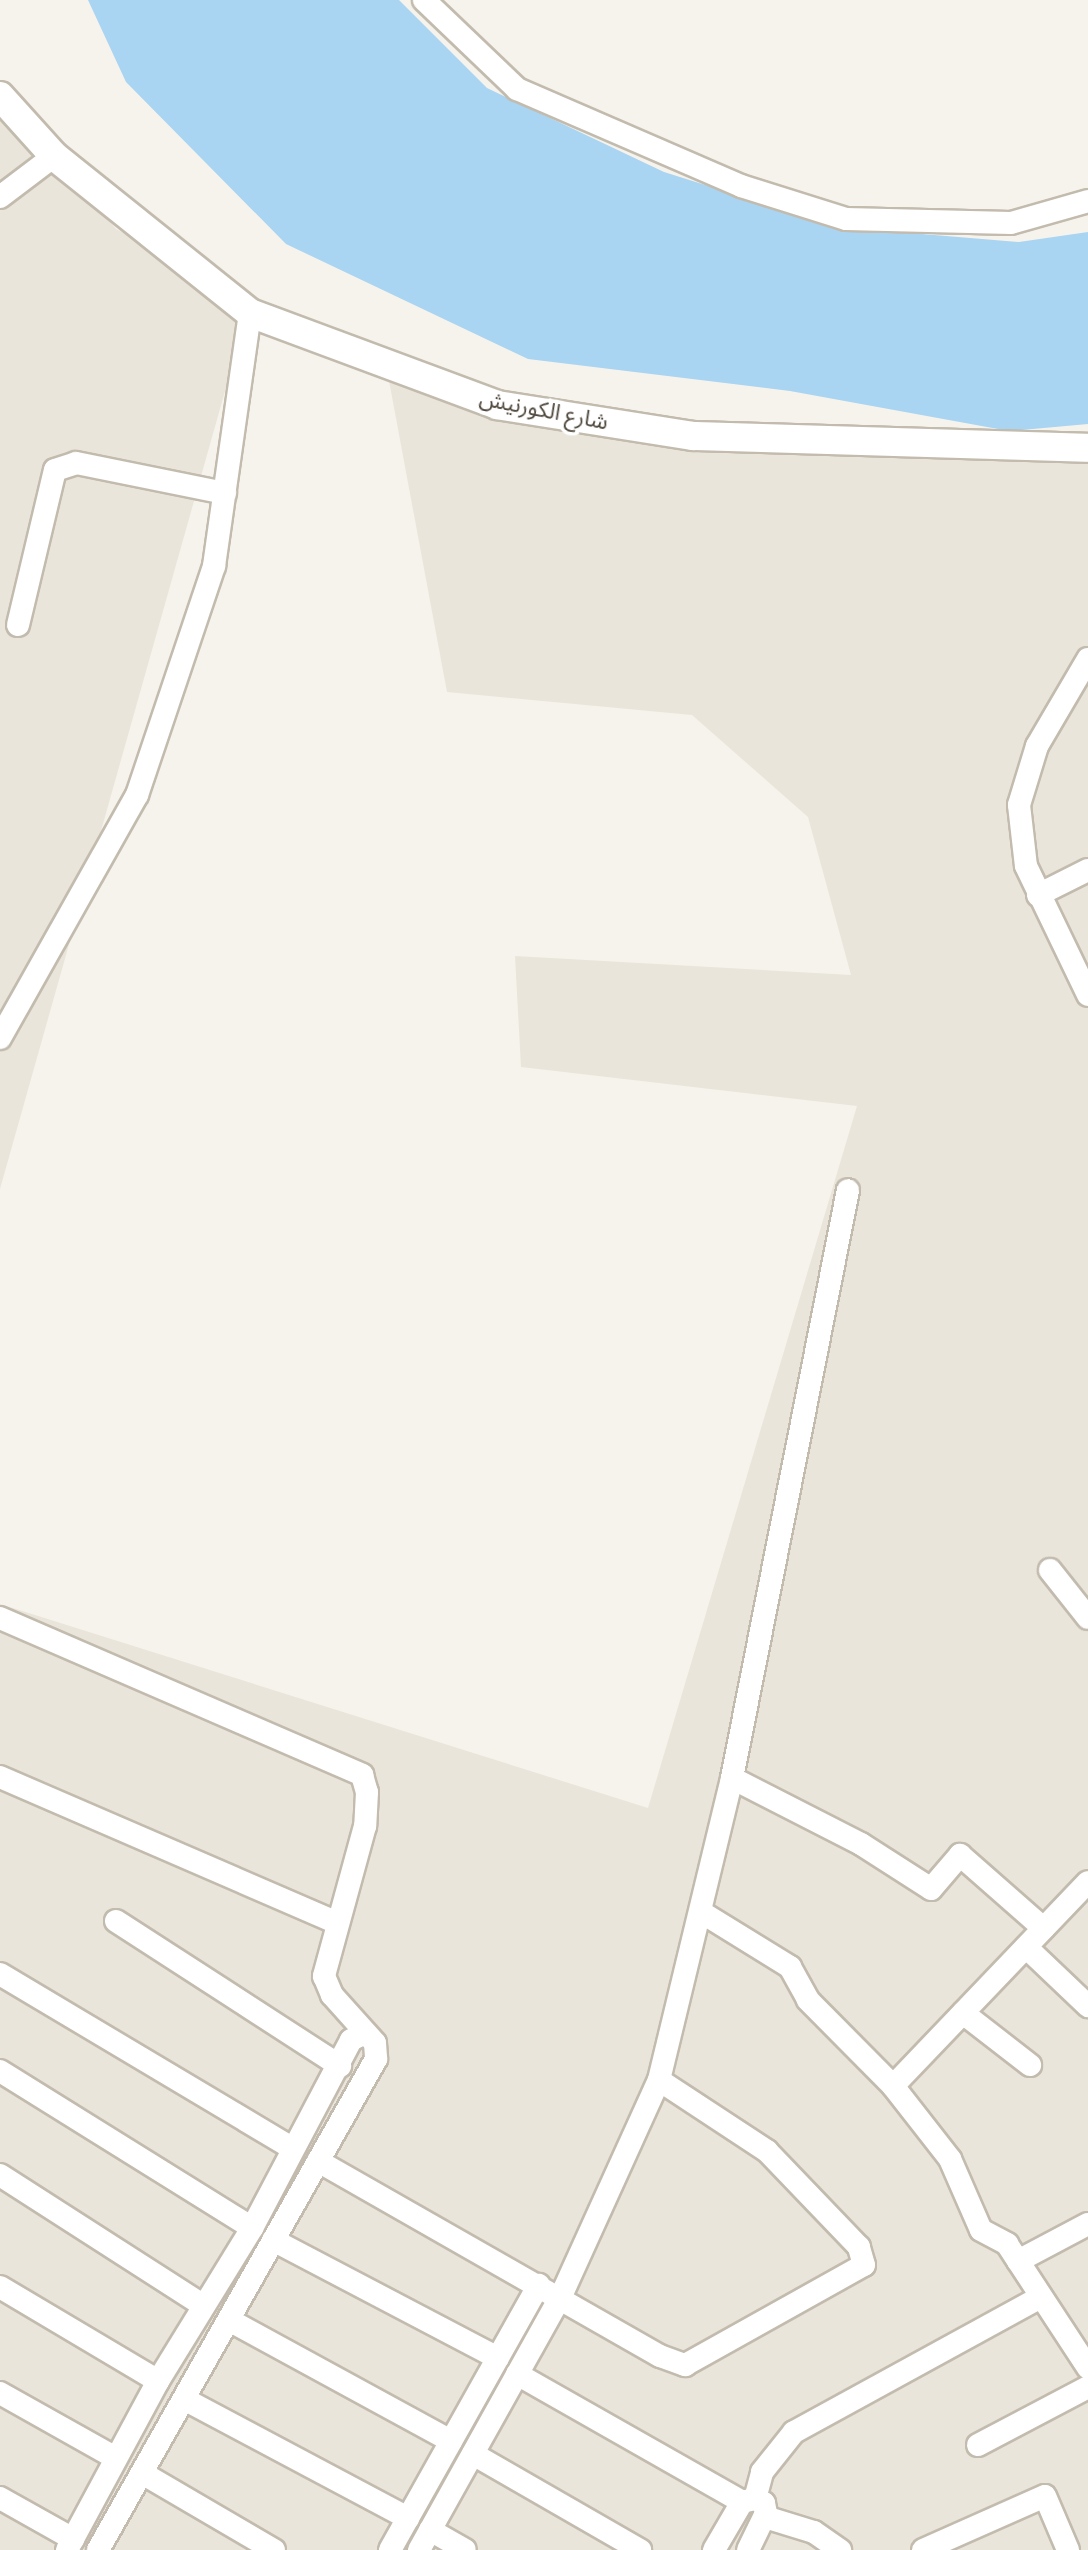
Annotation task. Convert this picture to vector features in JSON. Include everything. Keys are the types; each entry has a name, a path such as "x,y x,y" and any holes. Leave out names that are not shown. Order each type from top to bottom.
{"street":[{"path":"424,0 517,89 741,186 846,219 1011,223 1088,201"},
{"name":"شارع الكورنيش","path":"0,96 54,156 250,313 497,405 693,436 1088,448"},
{"path":"0,197 54,156"},
{"path":"0,1038 137,795 214,566 250,313"},
{"path":"18,625 55,470 76,463 225,493"},
{"path":"1088,659 1025,774 1020,836 1038,895 1088,995"},
{"path":"1038,895 1088,870"},
{"path":"419,2550 561,2296 659,2080 732,1778 848,1190"},
{"path":"1050,1570 1088,1618"},
{"path":"0,1618 362,1775 367,1792 365,1826 324,1976 363,2034 375,2043 376,2059 98,2550"},
{"path":"0,1777 338,1923"},
{"path":"732,1778 861,1844 931,1889 960,1855 1043,1928"},
{"path":"893,2086 1088,1882"},
{"path":"701,1912 790,1967 808,2000 893,2086 950,2159 981,2230 1007,2244 1088,2368"},
{"path":"116,1921 340,2066"},
{"path":"1026,1947 1088,2006"},
{"path":"0,1974 293,2149"},
{"path":"963,2013 1030,2065"},
{"path":"0,2498 70,2544 158,2381 252,2228 351,2040 363,2034"},
{"path":"0,2071 252,2228"},
{"path":"318,2161 561,2296 660,2356 685,2365 864,2265 859,2247 767,2151 659,2080"},
{"path":"0,2175 204,2306"},
{"path":"1018,2261 1088,2224"},
{"path":"273,2240 498,2358"},
{"path":"390,2550 539,2285"},
{"path":"0,2287 158,2381"},
{"path":"748,2550 762,2472 794,2432 1041,2297"},
{"path":"229,2320 451,2441"},
{"path":"517,2374 754,2506 814,2532 840,2550"},
{"path":"978,2445 1088,2387"},
{"path":"0,2393 116,2458"},
{"path":"184,2399 408,2518"},
{"path":"473,2454 640,2550"},
{"path":"142,2473 274,2550"},
{"path":"936,2547 1045,2496 1068,2550"},
{"path":"714,2550 754,2506"},
{"path":"430,2530 465,2550"}],"shaded area":[{"path":"0,90 116,229 251,299 0,1189"},
{"path":"387,370 707,429 1088,457 1088,2550 0,2550 0,1604 648,1808 857,1106 521,1067 515,956 851,975 808,817 692,715 447,692"}],"water":[{"path":"88,0 399,0 487,88 664,172 838,227 1019,242 1088,232 1088,424 1009,431 790,391 528,359 286,244 126,82"}]}
